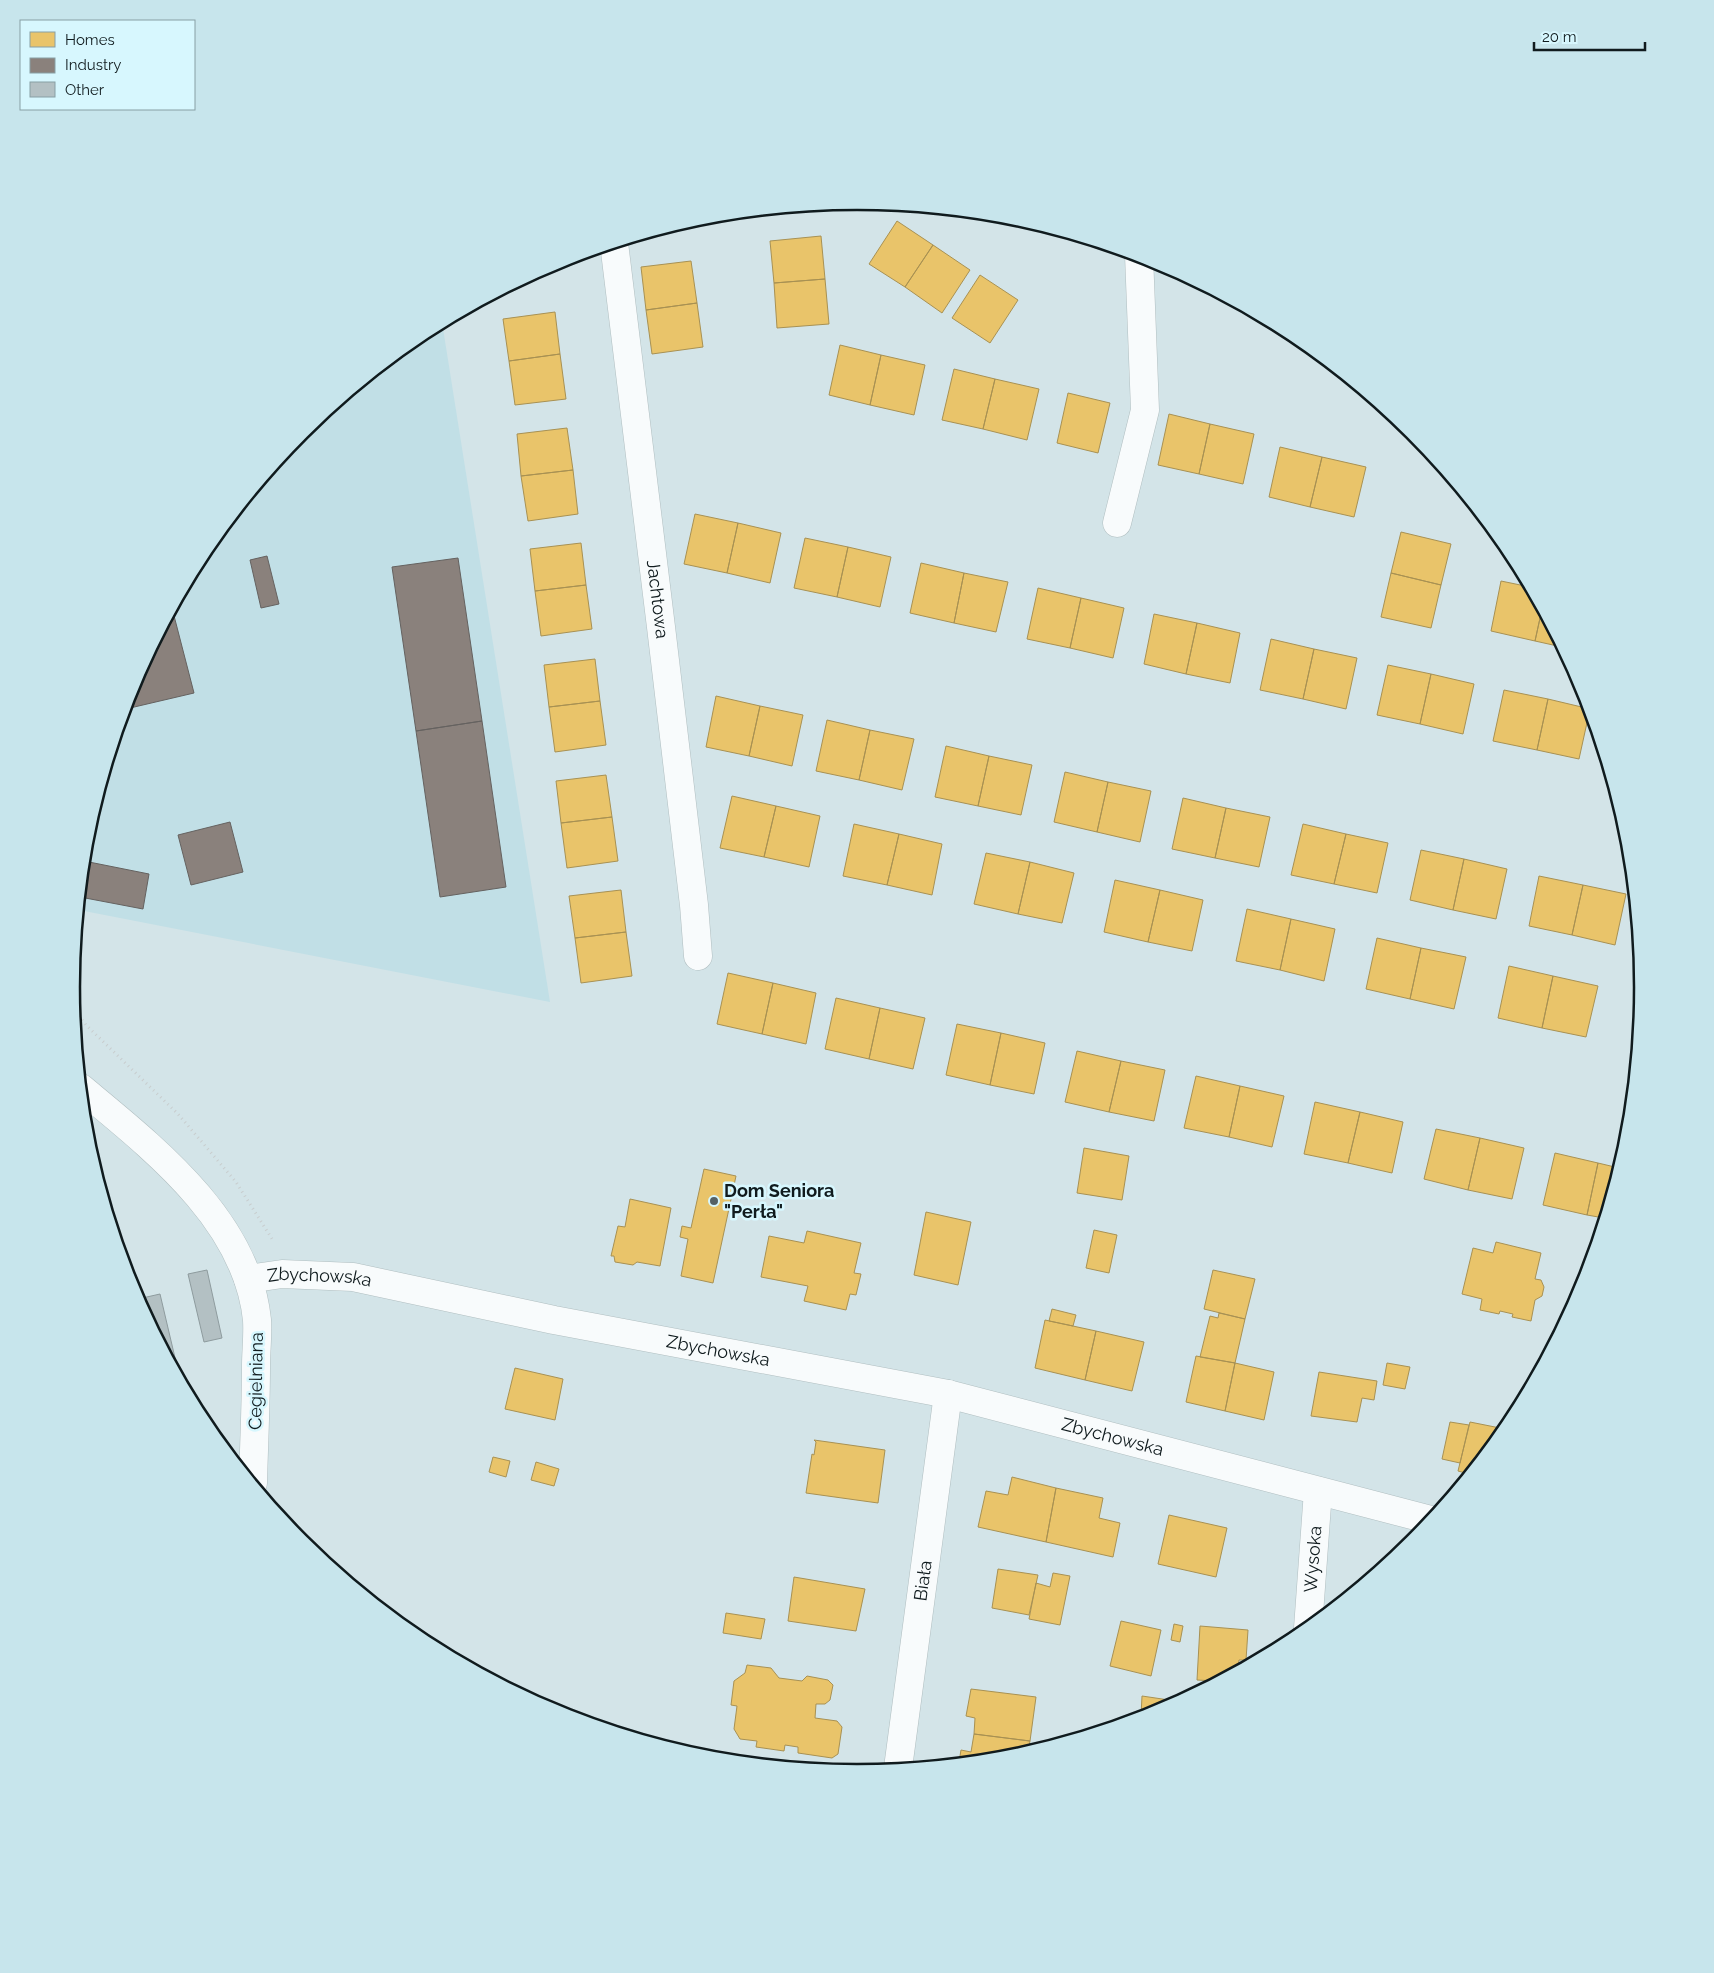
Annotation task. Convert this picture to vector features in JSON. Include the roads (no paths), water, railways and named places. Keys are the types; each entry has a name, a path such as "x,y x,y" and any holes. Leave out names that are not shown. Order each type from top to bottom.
{"street":[{"name":"Jachtowa","path":"615,249 672,713 698,956"},
{"path":"1116,523 1145,410 1139,263"},
{"name":"Zbychowska","path":"88,1094 139,1136 190,1185 227,1235 248,1279 282,1274 353,1278 554,1320 948,1394 1423,1518"},
{"name":"Cegielniana","path":"248,1279 257,1320 253,1475"},
{"name":"Biała","path":"899,1762 948,1394"},
{"name":"Wysoka","path":"1309,1619 1318,1491"}],"place":[{"name":"Dom Seniora \"Perła\"","path":"714,1201"}]}
